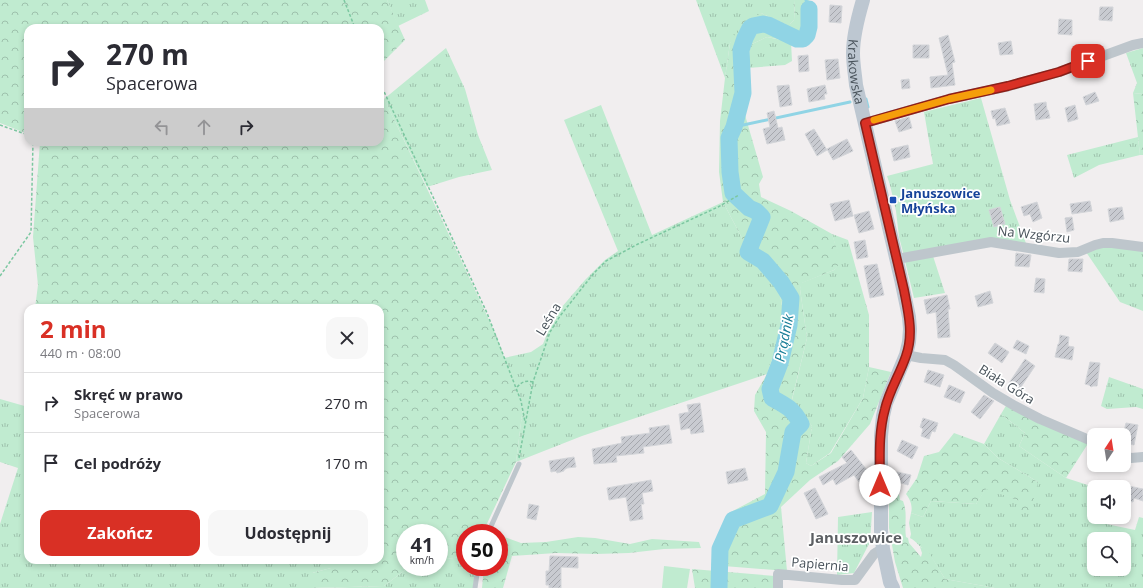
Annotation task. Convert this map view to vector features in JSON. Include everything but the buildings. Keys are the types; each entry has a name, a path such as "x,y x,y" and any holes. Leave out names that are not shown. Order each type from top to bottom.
{"main road":[{"name":"Krakowska","path":"862,0 855,32 853,53 856,85 897,259 910,322 909,342 906,355 886,403 881,431 881,516 883,549 890,582 893,588"}],"street":[{"path":"865,123 949,99 1008,86 1059,72 1133,45 1143,43"},
{"name":"Na Wzgórzu","path":"897,259 991,242 1042,251 1065,253 1078,252 1095,245 1112,242 1143,247"},
{"name":"Biała Góra","path":"906,355 945,360 993,393 1015,406 1040,419 1087,439"},
{"path":"1131,458 1143,457"},
{"name":"Papiernia","path":"778,588 778,574 855,580 871,557 876,552 883,549"}],"lane":[{"path":"492,524 518,464"},
{"path":"475,588 477,576"}],"path":[{"path":"344,0 353,24"},
{"path":"384,92 487,313 521,401 525,424"},
{"path":"0,125 24,134"},
{"path":"0,276 30,232 33,146"},
{"name":"Leśna","path":"518,464 532,382 550,332 560,316 594,273 606,261 638,244 718,207 739,195"},
{"path":"516,387 523,382 532,382"}],"green space":[{"path":"0,0 387,0 405,40 384,61 384,24 24,24 24,132 0,123"},
{"path":"387,0 425,0 429,11 398,26"},
{"path":"696,0 795,0 794,20 790,24 785,24 761,13 730,43 725,78"},
{"path":"795,0 809,0 813,13 811,35 806,44 767,37 752,44 750,49 743,108 763,177 759,184 761,197 791,211 832,234 841,262 834,270 802,283 800,289 807,338 792,399 812,426 806,463 811,466 831,453 863,398 869,367 891,372 870,424 838,461 810,480 781,507 787,571 711,565 729,513 765,494 766,432 754,411 755,395 767,374 778,342 784,316 779,290 753,259 723,202 719,172 720,121 730,43 744,18 761,13 785,24 790,24 794,20"},
{"path":"767,37 791,42 792,61 785,65 748,68 752,44"},
{"path":"446,48 465,89 478,135 492,170 459,177 427,187 384,99"},
{"path":"1143,48 1143,94 1133,93 1137,83 1126,53"},
{"path":"1133,93 1143,94 1143,155 1140,155"},
{"path":"384,98 496,335 523,407 516,462 487,524 456,524 456,558 448,559 448,524 396,524 397,576 384,586 312,588 312,573 331,568 331,564 384,564 384,304 36,304 38,285 33,237 40,146 384,146"},
{"path":"981,98 1010,200 1027,246 988,238 904,256 899,237 896,211 887,176 933,164 924,112"},
{"path":"601,105 652,235 723,202 753,259 779,290 784,316 778,342 767,374 582,436 516,462 523,407 504,358 531,352 543,344 550,326 561,308 585,280 605,260 618,251 564,120"},
{"path":"1138,137 1140,155 1099,165 1074,178 1067,155"},
{"path":"832,234 848,240 869,315 869,367 863,398 830,453 811,466 806,463 812,426 792,400 807,338 800,289 801,283 834,270 840,262"},
{"path":"1114,246 1143,251 1143,311 1120,302 1086,252 1098,248"},
{"path":"933,256 945,293 914,298 905,261"},
{"path":"1109,377 1143,389 1143,409 1136,407 1107,409 1101,406"},
{"path":"0,399 24,406 24,564 331,564 331,568 312,573 312,588 0,588 0,524 18,468 0,462"},
{"path":"1007,404 1087,441 1087,445 1066,478 1019,446 1025,433 1001,414"},
{"path":"1001,414 1025,433 1019,446 1066,478 1087,485 1087,524 1106,524 1135,530 1139,517 1143,518 1143,588 995,588 945,579 927,550 910,538 911,534 909,523 911,513 923,517 931,501 976,504 986,488 1021,501 1038,482 998,458 984,444"},
{"path":"954,433 984,444 998,458 1038,482 1030,513 1020,513 1020,501 986,489 976,504 931,501 923,517 911,513 911,503 906,494 917,478 924,456 939,452"},
{"path":"899,494 900,500 903,501 905,510 906,537 921,557 922,553 920,547 927,549 945,579 995,588 903,588 895,562 889,528 889,496"},
{"path":"872,512 870,542 854,573 837,575 838,517"},
{"path":"578,537 595,538 630,544 652,539 699,542 701,548 664,549 629,553 556,553 512,556 508,570 508,538 521,543 546,542"},
{"path":"456,558 456,576 475,576 473,588 315,588 384,586 397,576 448,576 448,559"},
{"path":"664,566 690,569 687,588 662,588"},
{"path":"692,569 775,576 775,588 695,588"},
{"path":"483,576 506,576 503,588 482,588"}],"waterway":[{"name":"Prądnik","path":"806,0 809,9"},
{"name":"Prądnik","path":"719,588 720,549 733,520 770,506 786,472 793,432 801,424 789,408 772,398 770,389 780,363 789,325 791,298 781,282 763,261 748,252 762,217 756,211 749,208 733,193 730,172 729,138 734,127 743,93 741,50 750,28 763,24 797,39 803,39 807,35 809,27 809,9"},
{"path":"866,99 868,107"},
{"path":"734,127 850,102"}],"slow traffic":[{"path":"874,120 949,99 991,90"}],"place":[{"name":"Januszowice Młyńska","path":"893,200"}],"district":[{"name":"Januszowice","path":"856,538"}],"route":[{"path":"880,485 880,436 883,416 886,403 906,355 910,330 904,290 865,123 949,99 980,93 1059,72 1088,61"}]}
